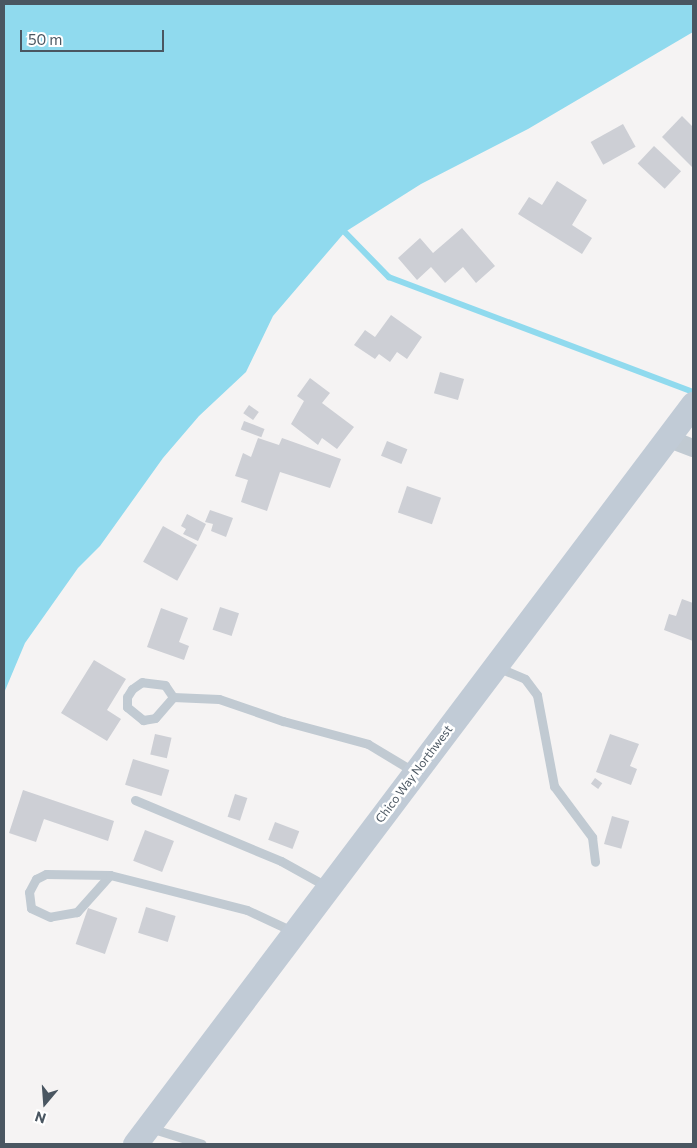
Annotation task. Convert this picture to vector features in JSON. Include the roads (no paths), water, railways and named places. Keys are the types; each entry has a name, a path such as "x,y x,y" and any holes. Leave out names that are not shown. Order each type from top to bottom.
{"main road":[{"name":"Chico Way Northwest","path":"141,1136 693,404"}],"street":[{"path":"667,438 693,448"}],"lane":[{"path":"495,666 525,679 537,695 554,786 592,837 594,862"},
{"path":"173,698 164,685 142,682 132,689 127,697 127,707 142,720 155,718 173,698 219,698 283,721 368,744 416,772"},
{"path":"135,800 281,861 328,888"},
{"path":"110,875 77,912 50,917 32,908 29,892 36,879 46,874 110,875 247,910 294,932"},
{"path":"141,1136 202,1144"}],"water":[{"path":"4,4 693,4 693,32 528,129 421,184 345,232 273,316 246,372 199,416 163,458 100,546 78,568 25,643 4,693"}],"waterway":[{"path":"345,232 389,277 693,392"}]}
